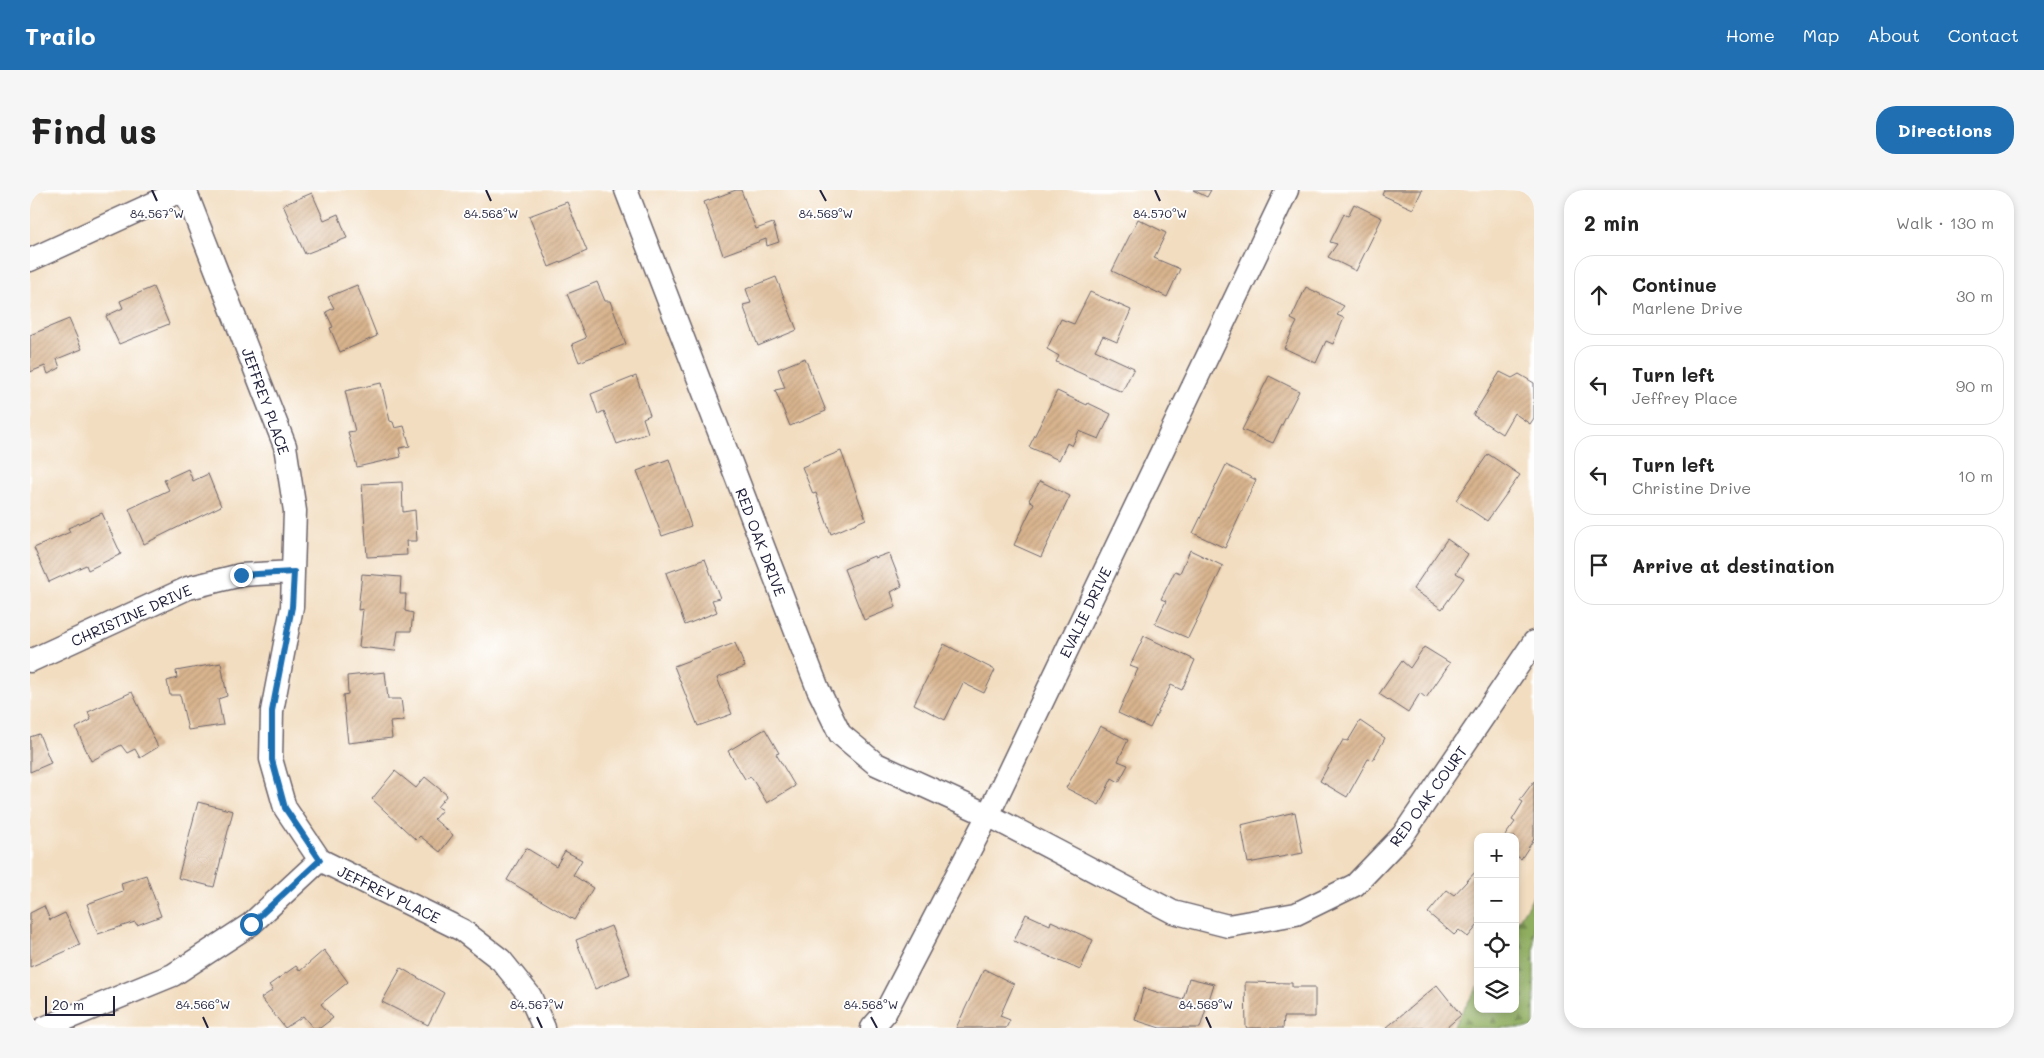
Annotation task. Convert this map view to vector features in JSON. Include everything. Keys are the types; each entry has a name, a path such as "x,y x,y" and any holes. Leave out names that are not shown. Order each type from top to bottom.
{"street":[{"path":"30,260 184,190"},
{"name":"JEFFREY PLACE","path":"184,190 285,446 295,511 294,572 292,607 272,711 272,760 285,808 320,860 462,930 501,960 530,996 544,1028"},
{"name":"RED OAK DRIVE","path":"626,190 814,679 840,734 876,764 988,815"},
{"name":"EVALIE DRIVE","path":"872,1028 885,1013 988,815 1287,190"},
{"name":"CHRISTINE DRIVE","path":"30,661 188,588 241,575 294,572"},
{"name":"RED OAK COURT","path":"988,815 1173,912 1228,926 1296,914 1355,885 1403,835 1534,642"},
{"path":"44,1028 173,975 251,924 320,860"}],"green space":[{"path":"1534,895 1534,1028 1452,1028 1474,992 1474,1013 1519,1013 1519,919"}],"building":[{"path":"736,190 741,190 756,229 773,223 779,242 767,246 766,239 723,255 704,202"},
{"path":"1193,190 1211,190 1207,197"},
{"path":"1384,190 1422,190 1413,209 1382,195"},
{"path":"312,193 324,220 338,214 347,238 305,254 283,205"},
{"path":"567,202 587,251 549,267 529,216"},
{"path":"1354,204 1382,218 1356,271 1328,257 1337,244 1330,242 1344,214 1348,216"},
{"path":"1138,219 1166,233 1154,258 1180,269 1167,297 1112,271"},
{"path":"776,277 797,330 758,346 743,305 751,303 746,289"},
{"path":"597,282 605,301 610,301 626,344 579,362 572,344 586,338 567,294"},
{"path":"357,285 377,336 340,352 330,328 333,327 326,312 334,308 328,297"},
{"path":"153,287 169,324 119,344 106,316 123,308 120,301"},
{"path":"1306,287 1344,306 1337,315 1344,318 1333,344 1326,341 1316,363 1284,348 1297,322 1291,319"},
{"path":"1090,292 1131,310 1117,342 1103,336 1095,350 1134,368 1122,392 1056,362 1059,356 1047,349 1061,319 1074,324"},
{"path":"69,319 82,349 57,359 60,368 48,374 45,366 30,372 30,335"},
{"path":"805,358 826,411 790,426 775,390 785,388 778,369"},
{"path":"1500,372 1512,378 1519,374 1534,383 1534,418 1530,424 1514,413 1502,434 1473,415"},
{"path":"636,376 650,415 643,418 648,433 617,444 604,411 598,414 591,394"},
{"path":"1269,376 1299,391 1273,443 1242,430"},
{"path":"381,383 390,421 393,422 395,428 404,426 410,446 399,448 401,457 357,467 348,432 355,431 345,391"},
{"path":"1057,391 1111,414 1099,439 1079,431 1072,446 1067,443 1059,460 1029,447"},
{"path":"841,451 866,519 831,534 816,493 813,494 802,467"},
{"path":"1488,454 1520,475 1487,521 1456,500"},
{"path":"669,459 691,526 662,536 637,471"},
{"path":"1226,465 1256,480 1225,548 1193,533"},
{"path":"188,469 193,481 208,474 221,506 144,544 129,509 169,490 164,480"},
{"path":"1040,481 1070,496 1041,557 1014,545 1034,503 1029,500"},
{"path":"402,482 403,512 415,510 417,541 406,541 407,555 367,557 362,484"},
{"path":"102,513 121,554 88,570 86,565 49,582 34,548 70,532 68,528"},
{"path":"1447,539 1468,554 1456,573 1464,578 1442,609 1413,589"},
{"path":"1190,550 1223,566 1188,638 1155,624 1166,601 1161,599 1175,571 1180,573"},
{"path":"889,553 902,586 891,592 896,607 864,620 844,569 874,556 875,558"},
{"path":"705,559 720,598 712,600 717,612 685,625 666,573"},
{"path":"362,574 401,577 400,594 406,594 405,611 413,613 411,631 398,631 395,651 359,647 363,609 358,610"},
{"path":"1144,636 1195,660 1182,690 1171,685 1150,728 1118,713 1138,669 1130,666"},
{"path":"735,643 745,667 717,678 732,714 698,726 674,666"},
{"path":"944,644 995,670 984,693 963,683 945,720 914,704"},
{"path":"1424,647 1450,663 1426,698 1420,693 1408,713 1379,694 1402,661 1410,668"},
{"path":"221,663 227,696 218,699 223,725 188,730 180,695 170,695 167,681 177,678 176,671"},
{"path":"385,672 388,699 401,699 404,721 390,722 392,738 348,743 343,695 348,694 347,676"},
{"path":"132,692 158,747 140,758 135,749 127,753 121,745 91,761 76,728 91,720 88,712"},
{"path":"1360,721 1385,738 1373,760 1368,759 1347,797 1320,781 1343,740 1348,741"},
{"path":"1100,726 1128,740 1118,761 1128,765 1119,782 1112,778 1099,805 1066,788"},
{"path":"765,729 779,753 776,754 795,786 767,803 751,777 745,779 728,751"},
{"path":"39,734 51,763 30,772 30,737"},
{"path":"395,771 416,788 425,777 447,795 437,807 442,810 434,819 453,835 440,852 420,836 416,840 372,799"},
{"path":"1534,781 1534,839 1521,859 1519,858 1519,833 1507,833 1515,822 1512,820 1523,802 1520,800"},
{"path":"198,802 233,811 214,887 178,878"},
{"path":"1295,812 1303,853 1248,863 1241,825"},
{"path":"526,848 556,866 565,851 582,860 573,875 593,888 574,920 507,880"},
{"path":"1474,873 1474,930 1468,937 1459,930 1454,935 1428,913 1447,890 1454,895"},
{"path":"146,875 161,916 137,925 135,922 98,934 87,904 123,891 121,883"},
{"path":"44,906 50,920 65,913 80,945 30,967 30,913"},
{"path":"1026,914 1050,925 1051,921 1093,940 1080,970 1014,941"},
{"path":"611,926 630,974 595,989 576,940"},
{"path":"324,950 348,982 321,1004 333,1018 320,1028 313,1028 303,1016 285,1028 261,998 273,990 269,985 296,966 300,971"},
{"path":"401,968 444,993 428,1025 382,1002"},
{"path":"984,969 1014,984 1000,1016 1010,1020 1006,1028 956,1028"},
{"path":"1189,978 1214,984 1200,1028 1160,1028 1135,1020 1144,988 1183,1000"},
{"path":"1245,982 1292,983 1292,987 1315,987 1315,1017 1284,1017 1283,1028 1246,1028"},
{"path":"1437,985 1461,1015 1446,1028 1386,1028"}],"route":[{"path":"241,575 294,572 292,607 272,711 272,760 285,808 320,860 251,924"}]}
